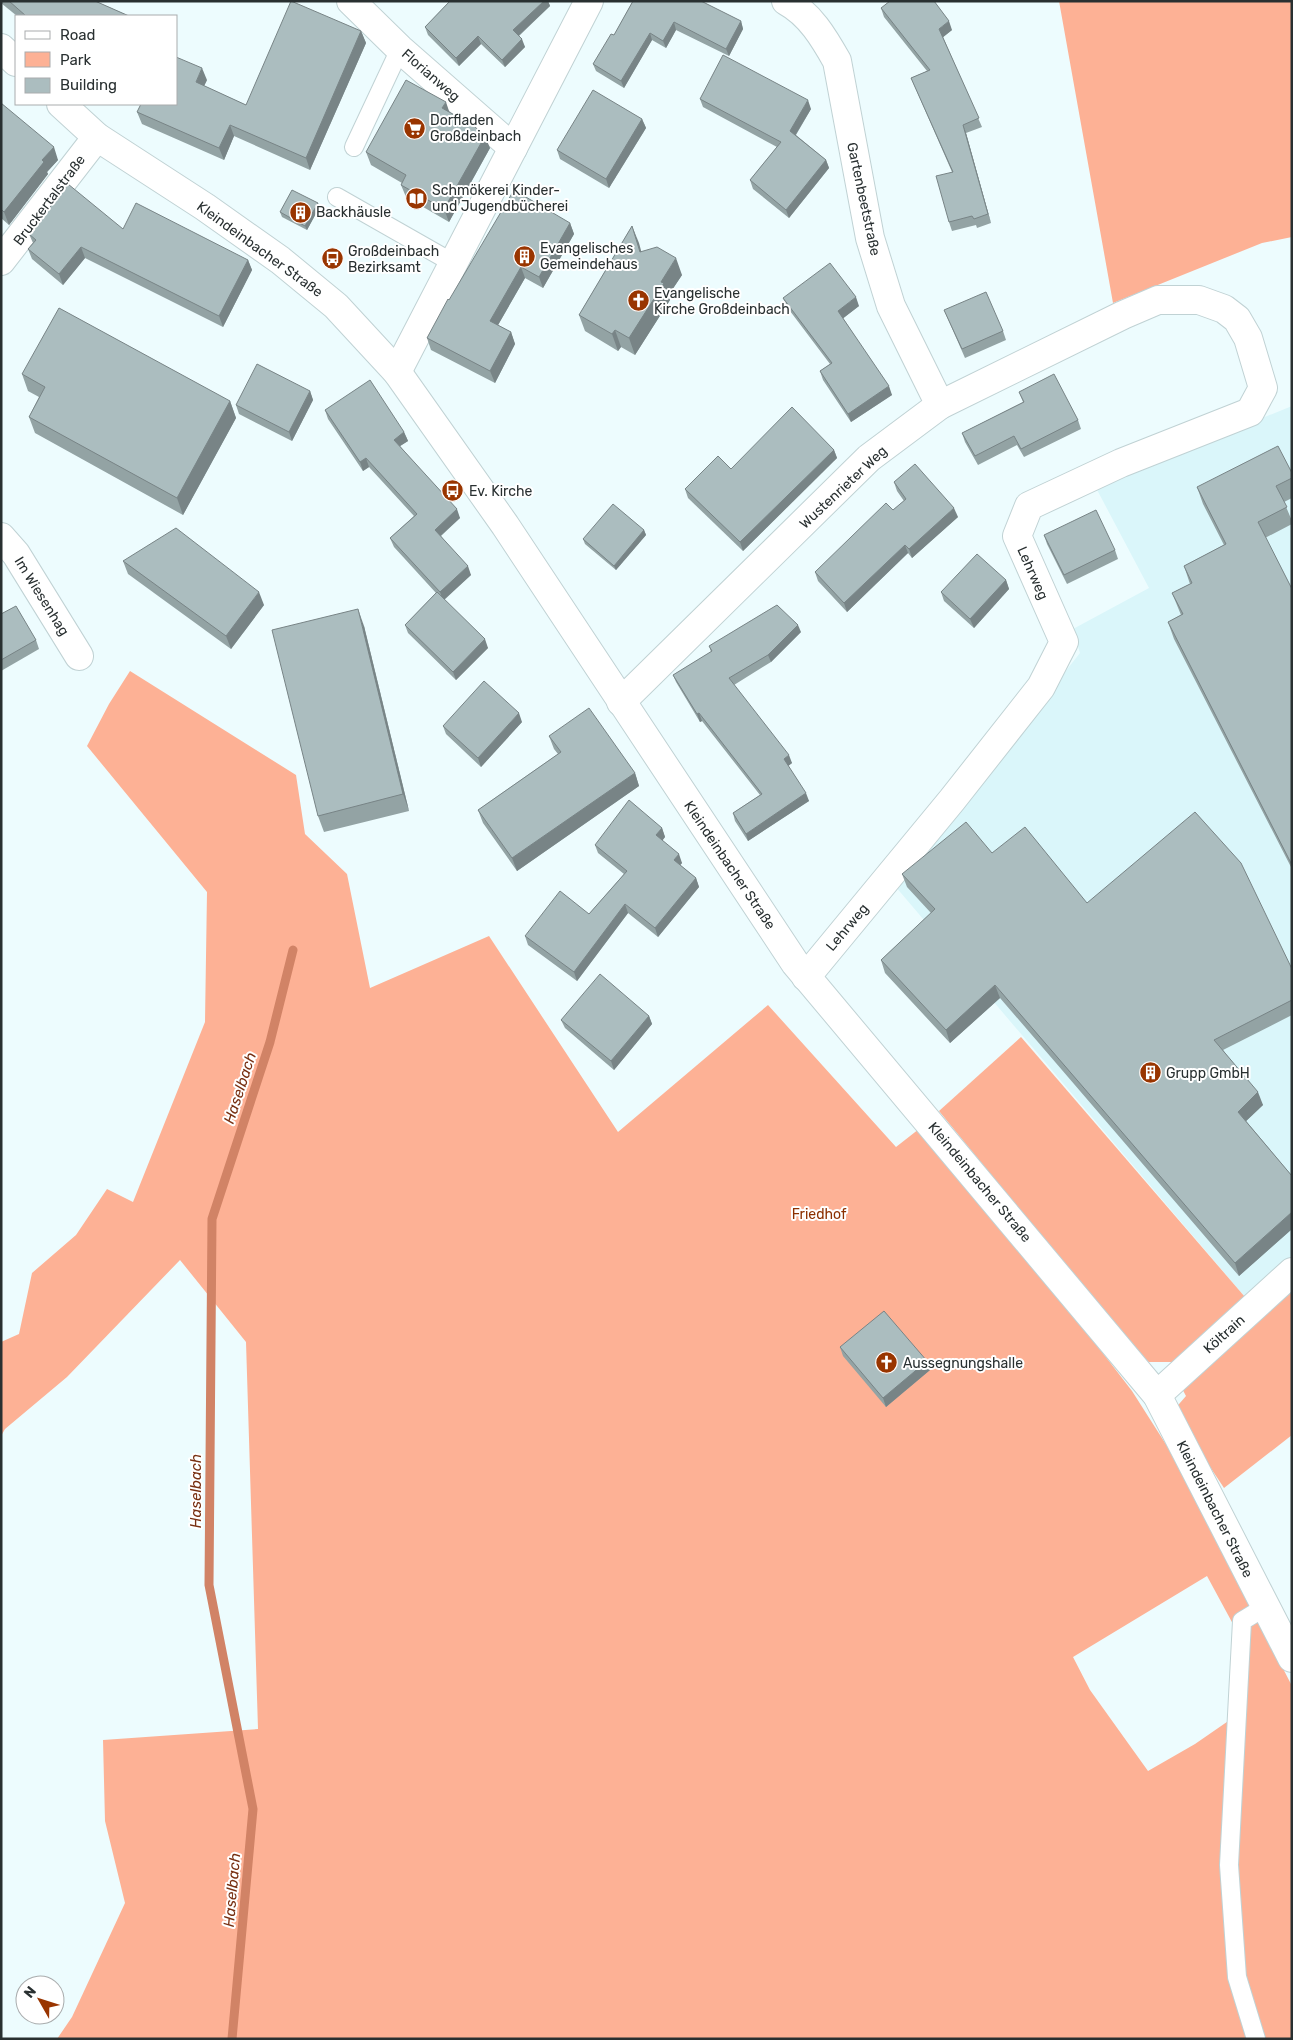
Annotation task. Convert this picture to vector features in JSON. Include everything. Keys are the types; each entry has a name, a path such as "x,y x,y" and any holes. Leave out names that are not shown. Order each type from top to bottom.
{"street":[{"name":"Florianweg","path":"351,1 400,49 513,148"},
{"path":"397,372 589,1"},
{"name":"Gartenbeetstraße","path":"786,1 809,19 823,36 837,61 870,238 891,306 940,405"},
{"path":"1,48 15,61"},
{"name":"Kleindeinbacher Straße","path":"62,105 97,137 205,207 280,260 336,306 397,372 504,524 806,977 1157,1394 1292,1658"},
{"name":"Bruckertalstraße","path":"1,261 97,137"},
{"name":"Wustenrieter Weg","path":"621,702 869,458 940,405 1123,315 1158,300"},
{"name":"Lehrweg","path":"806,977 1041,687 1064,642 1017,536 1029,506 1121,463 1250,412 1263,388 1248,338 1237,319 1224,308 1199,300 1158,300"},
{"name":"Im Wiesenhag","path":"1,537 16,554 79,656"},
{"name":"Költrain","path":"1157,1394 1292,1272"}],"lane":[{"path":"354,147 400,49"},
{"path":"337,197 453,263"},
{"path":"1256,2039 1237,1977 1229,1865 1242,1621 1265,1607"}],"shaded area":[{"path":"1292,406 1292,1283 1251,1304 895,886 1080,653 1073,629 1149,588 1095,486"}],"green space":[{"path":"1059,1 1292,1 1292,237 1262,243 1113,303"},
{"name":"Friedhof","path":"130,671 296,775 305,834 347,874 370,988 489,936 618,1132 768,1005 896,1147 919,1129 1062,1300 1132,1391 1174,1457 1292,1686 1292,2039 57,2039 72,2017 125,1903 105,1821 103,1740 258,1729 246,1342 180,1260 67,1377 5,1429 1,1436 1,1342 19,1334 32,1273 76,1235 107,1189 133,1202 205,1022 207,892 87,746 109,704","holes":["1207,1576 1240,1637 1237,1715 1195,1744 1148,1771 1090,1690 1073,1657"]},
{"path":"1021,1037 1251,1304 1173,1362 1149,1362 1141,1358 939,1111"},
{"path":"1292,1283 1292,1435 1224,1488 1173,1411 1186,1396 1178,1381"}],"building":[{"path":"9,1 95,1 127,15 25,15"},
{"path":"291,1 361,31 306,158 230,125 219,148 137,112 140,105 178,105 178,58 202,68 196,82 246,105"},
{"path":"450,1 544,1 513,30 522,39 502,60 478,36 456,58 425,27"},
{"path":"633,1 701,1 741,21 726,49 674,22 663,41 650,33 621,81 593,64 611,34 614,35"},
{"path":"890,1 934,1 949,21 939,29 979,118 963,125 988,214 974,219 972,216 949,222 936,176 953,172 911,78 930,70 881,8"},
{"path":"723,55 808,100 790,131 826,160 786,210 750,180 781,142 700,99"},
{"path":"406,80 446,102 442,108 474,126 485,136 444,209 401,185 406,175 366,152"},
{"path":"593,90 642,119 606,179 557,150"},
{"path":"1,103 54,147 42,160 44,162 4,212 1,209"},
{"path":"68,184 123,229 136,203 248,260 219,316 81,247 59,274 28,249 36,240 29,234"},
{"name":"Backhäusle","path":"292,190 318,203 305,226 280,212"},
{"path":"514,190 570,223 539,277 521,267 490,321 511,332 490,371 427,338 448,299"},
{"name":"Evangelische Kirche Großdeinbach","path":"632,226 640,252 657,247 676,258 661,282 664,283 629,338 615,330 612,334 579,315"},
{"path":"830,263 856,297 838,311 889,386 848,414 820,371 832,363 783,298"},
{"path":"986,292 1003,331 962,349 944,310"},
{"path":"59,308 230,401 177,498 29,417 45,387 22,374"},
{"path":"257,364 310,391 289,432 236,405"},
{"path":"1054,374 1078,420 1021,449 1014,436 975,456 962,433 1024,402 1019,392"},
{"path":"370,380 404,432 394,440 457,509 435,530 468,566 440,592 390,538 417,514 366,458 360,462 325,410"},
{"path":"792,407 834,450 740,542 685,489 718,456 731,469"},
{"path":"1278,446 1292,473 1292,478 1276,486 1287,507 1258,522 1292,589 1292,865 1168,622 1183,614 1172,593 1192,583 1184,566 1226,544 1197,487"},
{"path":"915,464 954,508 909,549 905,545 844,603 815,572 886,503 893,510 906,499 894,482"},
{"path":"613,504 644,530 614,566 583,539"},
{"path":"1096,510 1115,550 1064,575 1044,535"},
{"path":"176,528 259,592 226,636 123,561"},
{"path":"977,554 1006,580 970,619 941,592"},
{"path":"437,592 485,639 453,672 405,625"},
{"path":"777,605 798,625 768,655 729,678 789,755 784,759 806,793 746,834 733,813 762,794 699,713 697,714 673,675 712,651 709,646"},
{"path":"16,606 36,640 1,660 1,614"},
{"path":"358,609 403,794 318,816 272,630"},
{"path":"484,681 519,713 478,758 443,726"},
{"path":"589,708 635,773 512,858 478,810 561,752 549,736"},
{"path":"629,800 662,828 656,835 679,854 674,860 696,878 655,928 625,904 574,972 525,936 560,891 589,914 627,871 595,845"},
{"name":"Grupp GmbH","path":"1195,812 1241,863 1292,969 1292,1000 1214,1040 1258,1092 1238,1112 1292,1176 1292,1212 1235,1263 995,985 946,1030 881,960 935,909 902,874 966,822 992,853 1025,827 1087,903"},
{"path":"600,974 649,1016 611,1061 561,1020"},
{"name":"Aussegnungshalle","path":"884,1311 927,1361 883,1398 840,1347"}],"waterway":[{"name":"Haselbach","path":"232,2039 253,1809 209,1585 212,1219 270,1042 293,950"}],"place":[{"name":"Dorfladen Großdeinbach","path":"414,128"},
{"name":"Schmökerei Kinder- und Jugendbücherei","path":"416,198"},
{"name":"Backhäusle","path":"300,212"},
{"name":"Evangelisches Gemeindehaus","path":"524,256"},
{"name":"Großdeinbach Bezirksamt","path":"332,259"},
{"name":"Evangelische Kirche Großdeinbach","path":"638,301"},
{"name":"Ev. Kirche","path":"453,491"},
{"name":"Grupp GmbH","path":"1150,1073"},
{"name":"Aussegnungshalle","path":"887,1363"}]}
